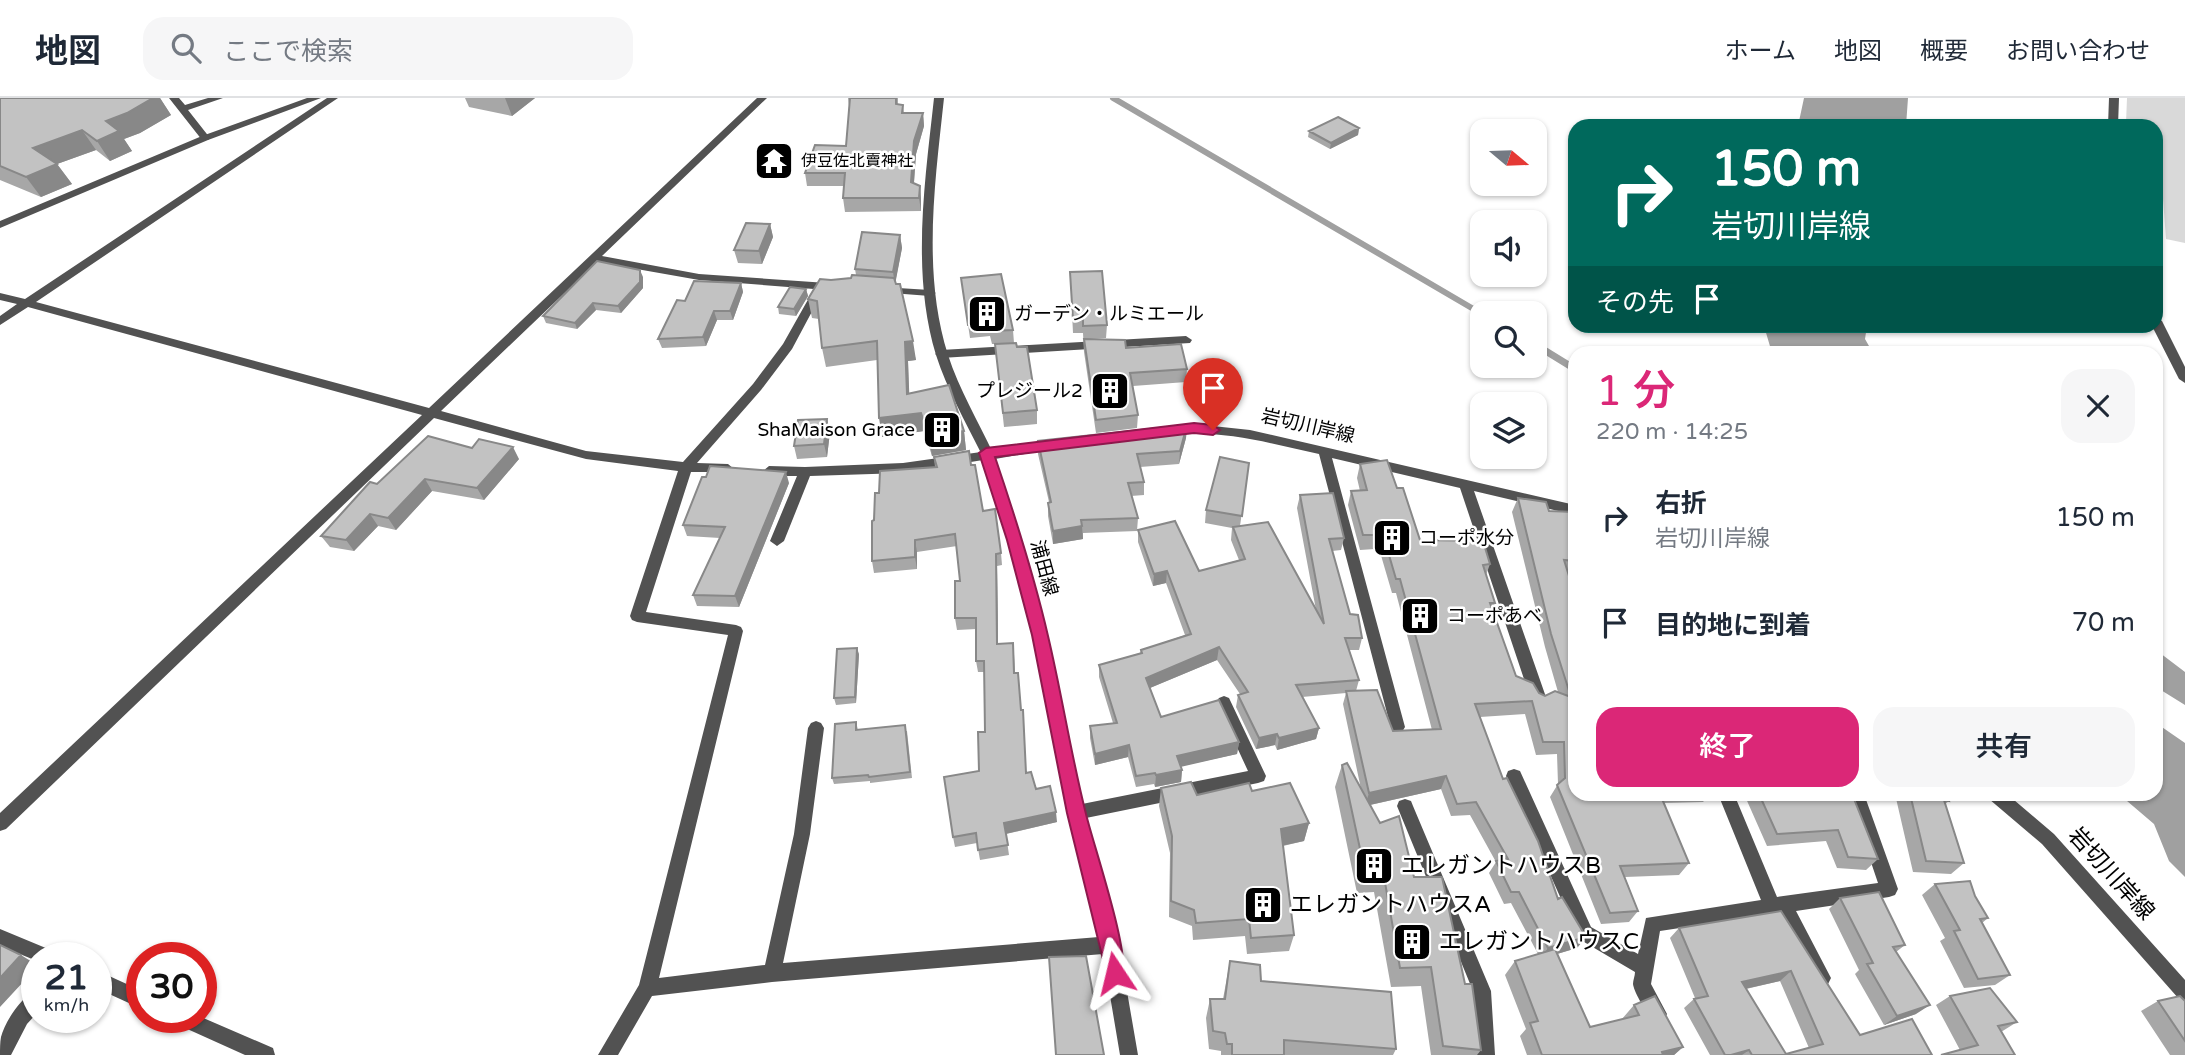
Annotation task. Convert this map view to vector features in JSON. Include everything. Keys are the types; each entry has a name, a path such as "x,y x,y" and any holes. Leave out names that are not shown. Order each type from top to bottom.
{"street":[{"path":"174,98 205,138"},
{"path":"183,109 218,98"},
{"path":"0,225 205,138 316,98"},
{"path":"0,321 333,98"},
{"path":"0,824 762,98"},
{"name":"浦田線","path":"939,98 930,188 930,293 941,354 986,453 1015,540 1040,635 1076,813 1111,945 1129,1055"},
{"path":"2113,119 2114,98"},
{"path":"593,258 699,277 846,287"},
{"path":"607,1055 647,988 736,632 637,617 685,467 757,387 780,356 822,286"},
{"path":"870,289 930,293"},
{"path":"0,296 586,455 685,467 804,472 903,468 986,453 1070,443"},
{"path":"2162,333 2185,379"},
{"path":"941,354 1186,340"},
{"name":"岩切川岸線","path":"1153,433 1194,428 1250,434 1568,508"},
{"path":"1324,451 1397,727"},
{"path":"777,541 804,472"},
{"path":"1465,484 1539,701"},
{"path":"1076,813 1258,776 1224,702"},
{"path":"772,973 802,834 816,728"},
{"path":"1514,776 1585,933 1645,968"},
{"path":"1729,801 1777,905 1828,989"},
{"path":"1668,1032 1642,985 1652,924 1889,889 1858,801"},
{"name":"岩切川岸線","path":"2003,801 2048,839 2185,993"},
{"path":"1405,806 1482,991 1486,1055"},
{"path":"0,937 21,946"},
{"path":"647,988 772,973 1111,945"},
{"path":"1,1055 21,1018"},
{"path":"216,1033 266,1055"}],"shaded area":[{"path":"1804,98 1908,98 1906,119 1800,119"},
{"path":"2127,98 2185,98 2185,243 2166,239 2163,119 2126,119"},
{"path":"1766,333 1866,333 1865,339 1869,346 1770,346"},
{"path":"2163,655 2185,672 2185,705 2163,691"},
{"path":"2163,728 2185,743 2185,877 2169,861 2154,824 2127,801 2163,801"}],"building":[{"path":"0,98 153,98 106,121 119,131 97,141 82,130 33,148 57,164 26,177 0,166"},
{"path":"850,98 896,98 896,104 903,105 902,113 923,113 914,141 911,182 920,186 919,198 843,198 845,173 805,173 815,145 846,146"},
{"path":"1338,117 1359,128 1331,143 1309,131"},
{"path":"746,223 770,224 759,251 734,250"},
{"path":"862,232 900,235 893,272 855,269"},
{"path":"597,261 640,270 640,282 618,306 593,303 575,323 543,316"},
{"path":"1102,271 1107,325 1083,326 1083,320 1073,320 1070,272"},
{"name":"ガーデン・ルミエール","path":"1001,274 1013,330 991,331 989,323 968,325 961,278"},
{"path":"852,275 894,278 896,284 900,284 913,341 905,342 907,394 949,385 964,431 929,437 921,413 879,418 877,341 822,348 817,301 808,299 820,279 851,278"},
{"path":"694,281 741,283 730,311 714,311 703,337 658,339 677,300 685,301"},
{"path":"790,287 806,289 794,309 778,307"},
{"path":"1084,339 1125,340 1126,348 1181,344 1187,369 1130,373 1138,415 1096,420"},
{"path":"1016,343 1017,347 1027,347 1037,410 1003,413 995,344"},
{"path":"827,419 824,444 794,446 798,420"},
{"path":"1187,425 1180,451 1137,454 1144,482 1128,483 1138,518 1081,520 1082,526 1053,531 1048,503 1051,502 1038,441"},
{"path":"428,436 472,448 479,439 513,447 477,488 425,479 388,518 370,514 346,540 321,536 370,482 377,484"},
{"path":"969,451 971,465 975,465 983,511 995,509 1001,553 996,554 997,644 1013,643 1014,673 1018,673 1023,710 1026,773 1031,772 1036,789 1050,786 1056,812 1004,823 1008,845 978,850 976,833 953,837 944,777 979,771 978,732 985,732 984,661 976,661 976,618 955,618 955,581 960,581 955,534 915,540 915,557 872,561 872,521 875,493 879,493 880,471 937,467 934,457"},
{"path":"1220,457 1249,463 1242,516 1206,510"},
{"path":"1387,460 1397,488 1403,488 1420,540 1483,541 1490,564 1483,565 1495,603 1490,603 1516,676 1533,683 1539,693 1545,696 1555,691 1568,696 1568,801 1663,801 1689,863 1620,866 1638,911 1610,913 1557,785 1565,778 1564,742 1543,742 1532,701 1475,704 1503,779 1507,778 1538,841 1558,899 1562,897 1586,937 1548,948 1519,892 1511,892 1496,861 1508,859 1476,802 1457,804 1446,776 1369,793 1346,691 1377,690 1393,731 1441,729 1400,579 1396,579 1384,538 1380,539 1379,535 1363,535 1351,491 1367,490 1360,464"},
{"path":"710,466 786,472 735,596 693,595 725,527 683,525 702,477 706,477"},
{"path":"1333,493 1344,538 1329,539 1350,614 1358,615 1362,638 1345,638 1359,680 1296,685 1319,728 1279,738 1277,734 1259,738 1238,695 1248,692 1219,647 1146,678 1161,717 1219,700 1239,742 1177,756 1182,770 1156,775 1136,776 1129,745 1095,754 1090,726 1117,723 1099,665 1142,653 1141,650 1191,634 1167,571 1154,574 1138,530 1175,521 1199,571 1245,559 1233,527 1268,522 1324,624 1300,495"},
{"path":"1518,498 1546,502 1549,511 1568,512 1568,560 1564,560 1568,573 1568,688 1551,634"},
{"path":"857,648 855,697 834,698 837,649"},
{"path":"856,722 856,730 905,725 910,772 832,778 835,724"},
{"path":"1347,763 1380,823 1399,816 1414,877 1442,877 1465,984 1472,984 1481,1050 1443,1046 1431,967 1400,968 1383,871 1365,872 1342,765"},
{"path":"1191,782 1197,795 1249,783 1252,791 1290,783 1309,823 1281,829 1294,935 1251,938 1249,919 1196,923 1194,910 1171,901 1172,836 1161,788"},
{"path":"1762,801 1855,801 1878,859 1848,857 1838,830 1777,834"},
{"path":"1912,801 1944,801 1964,863 1926,861"},
{"path":"1970,881 1988,918 1980,919 2010,975 1978,979 1954,931 1960,930 1935,884"},
{"path":"1879,892 1905,945 1893,947 1930,1005 1897,1016 1867,964 1873,963 1840,898"},
{"path":"1781,911 1860,1035 1912,1019 1932,1055 1752,1055 1749,1050 1725,1055 1694,999 1708,996 1679,928","holes":["1791,971 1823,1044 1786,1054 1742,982"]},
{"path":"0,945 21,955 0,978"},
{"path":"1555,949 1590,1027 1639,1015 1634,1005 1655,996 1683,1047 1662,1052 1663,1055 1542,1055 1530,1023 1538,1021 1515,961"},
{"path":"1086,956 1104,1055 1056,1055 1049,957"},
{"path":"1230,961 1260,965 1261,981 1391,992 1396,1049 1284,1040 1284,1055 1232,1055 1232,1044 1227,1044 1225,1033 1213,1031 1210,999 1225,999"},
{"path":"1990,988 2017,1022 1998,1026 2015,1055 1941,1055 1978,1045 1950,996"},
{"path":"2180,996 2185,1001 2185,1041 2158,1001"}],"waterway":[{"path":"1113,98 1470,307"},
{"path":"1547,352 1568,365"}],"place":[{"name":"伊豆佐北賣神社","path":"774,161"},
{"name":"ガーデン・ルミエール","path":"987,314"},
{"name":"プレジール2","path":"1110,391"},
{"name":"ShaMaison Grace","path":"942,430"},
{"name":"コーポ水分","path":"1392,538"},
{"name":"コーポあべ","path":"1420,616"},
{"name":"エレガントハウスB","path":"1374,866"},
{"name":"エレガントハウスA","path":"1263,905"},
{"name":"エレガントハウスC","path":"1412,942"}],"route":[{"path":"1115,973 1111,945 1076,813 1040,635 1015,540 986,453 1194,428 1213,430"}]}
